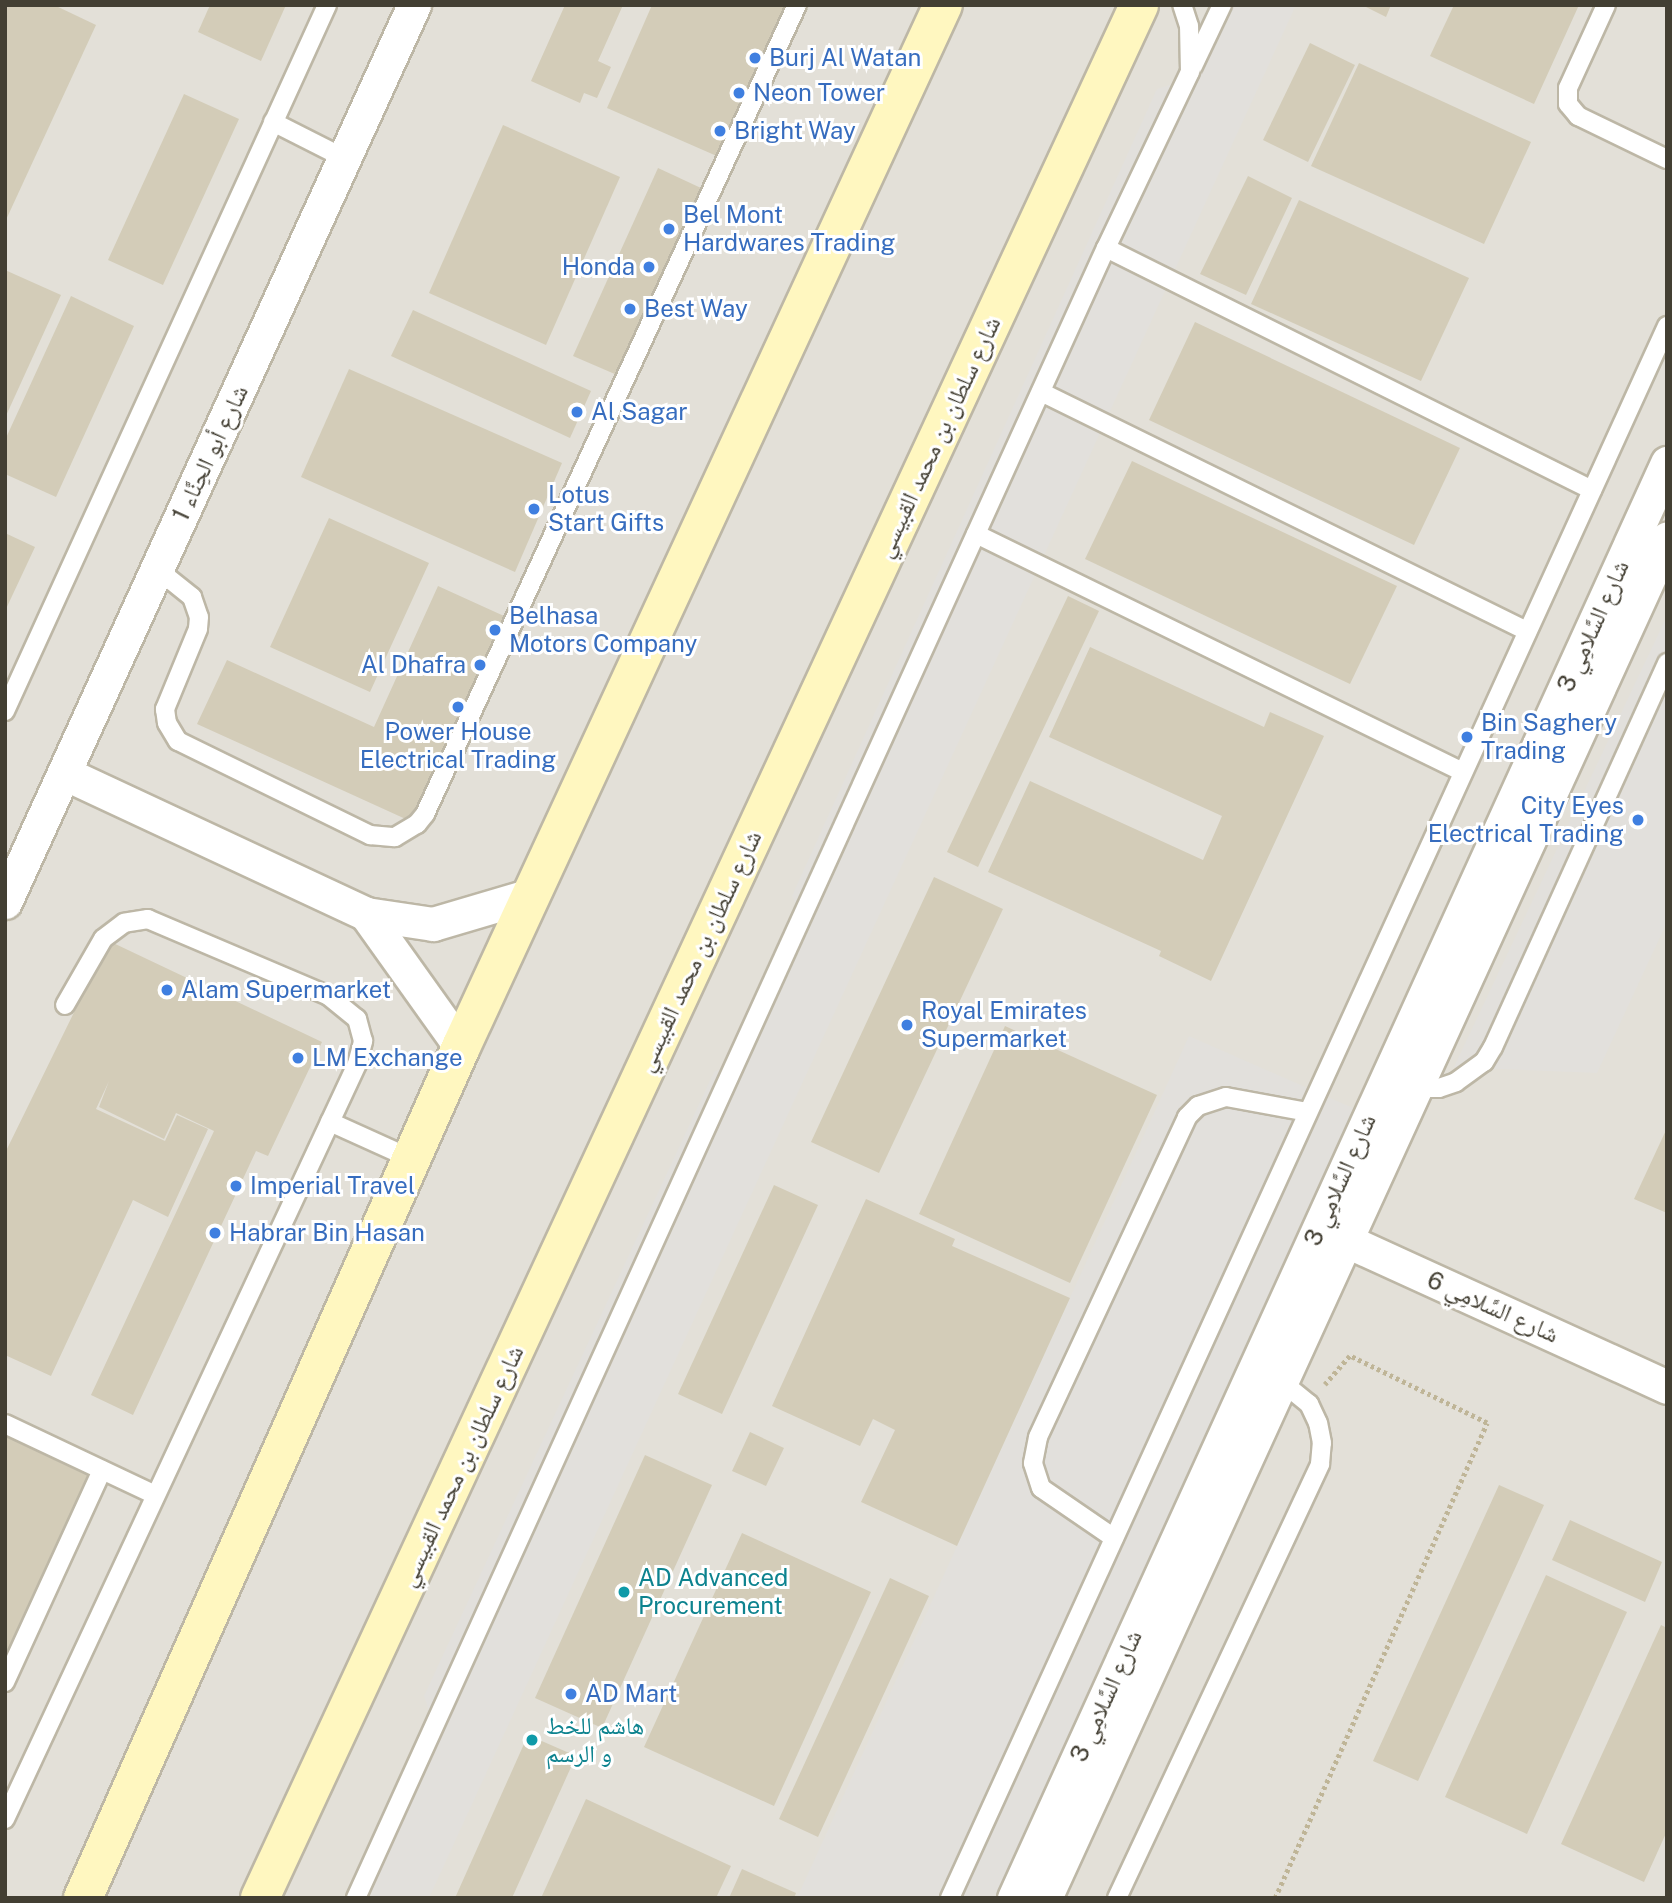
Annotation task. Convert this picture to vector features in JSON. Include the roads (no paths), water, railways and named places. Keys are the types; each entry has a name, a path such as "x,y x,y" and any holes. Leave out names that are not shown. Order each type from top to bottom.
{"main road":[{"path":"83,1898 461,1047 943,5"},
{"name":"شارع سلطان بن محمد القبيسي","path":"260,1898 1139,5"}],"street":[{"name":"شارع أبو الحِنَّاء 1","path":"5,901 414,5"},
{"name":"شارع السَّلامِي 3","path":"1014,1898 1332,1234 1667,463"},
{"name":"شارع السَّلامِي 3","path":"1045,1898 1282,1381 1332,1234 1415,1088 1667,538"},
{"path":"64,773 366,914 432,924 531,895"},
{"path":"366,914 461,1047"},
{"name":"شارع السَّلامِي 6","path":"1332,1234 1667,1387"}],"lane":[{"path":"5,711 327,5"},
{"path":"157,569 192,597 199,617 198,629 165,709 167,723 178,741 370,835 395,837 417,824 425,814 797,5"},
{"path":"1182,5 1189,26 1190,72"},
{"path":"356,1898 1106,248 1222,5"},
{"path":"1606,5 1568,88 1568,104 1578,116 1667,159"},
{"path":"274,122 344,158"},
{"path":"1106,248 1592,490"},
{"path":"950,1898 1667,326"},
{"path":"1041,392 1527,631"},
{"path":"976,534 1463,772"},
{"path":"1415,1088 1439,1088 1457,1082 1483,1062 1493,1047 1667,663"},
{"path":"5,1819 357,1064 363,1041 356,1018 329,996 148,919 135,919 113,930 103,939 65,1005"},
{"path":"1114,1538 1041,1488 1033,1463 1038,1437 1187,1117 1198,1106 1226,1097 1308,1112"},
{"path":"330,1122 412,1158"},
{"path":"1117,1898 1321,1464 1322,1443 1318,1423 1309,1404 1282,1381"},
{"path":"5,1424 155,1495"},
{"path":"5,1682 102,1470"}],"place":[{"name":"Burj Al Watan","path":"755,58"},
{"name":"Neon Tower","path":"739,93"},
{"name":"Bright Way","path":"720,131"},
{"name":"Bel Mont Hardwares Trading","path":"669,229"},
{"name":"Honda","path":"649,267"},
{"name":"Best Way","path":"630,309"},
{"name":"Al Sagar","path":"577,412"},
{"name":"Lotus Start Gifts","path":"534,509"},
{"name":"Belhasa Motors Company","path":"495,630"},
{"name":"Al Dhafra","path":"480,665"},
{"name":"Power House Electrical Trading","path":"458,707"},
{"name":"Bin Saghery Trading","path":"1467,737"},
{"name":"City Eyes Electrical Trading","path":"1638,820"},
{"name":"Alam Supermarket","path":"167,990"},
{"name":"Royal Emirates Supermarket","path":"907,1025"},
{"name":"LM Exchange","path":"298,1058"},
{"name":"Imperial Travel","path":"236,1186"},
{"name":"Habrar Bin Hasan","path":"215,1233"},
{"name":"AD Advanced Procurement","path":"624,1592"},
{"name":"AD Mart","path":"571,1694"},
{"name":"هاشم للخط و الرسم","path":"532,1740"}]}
